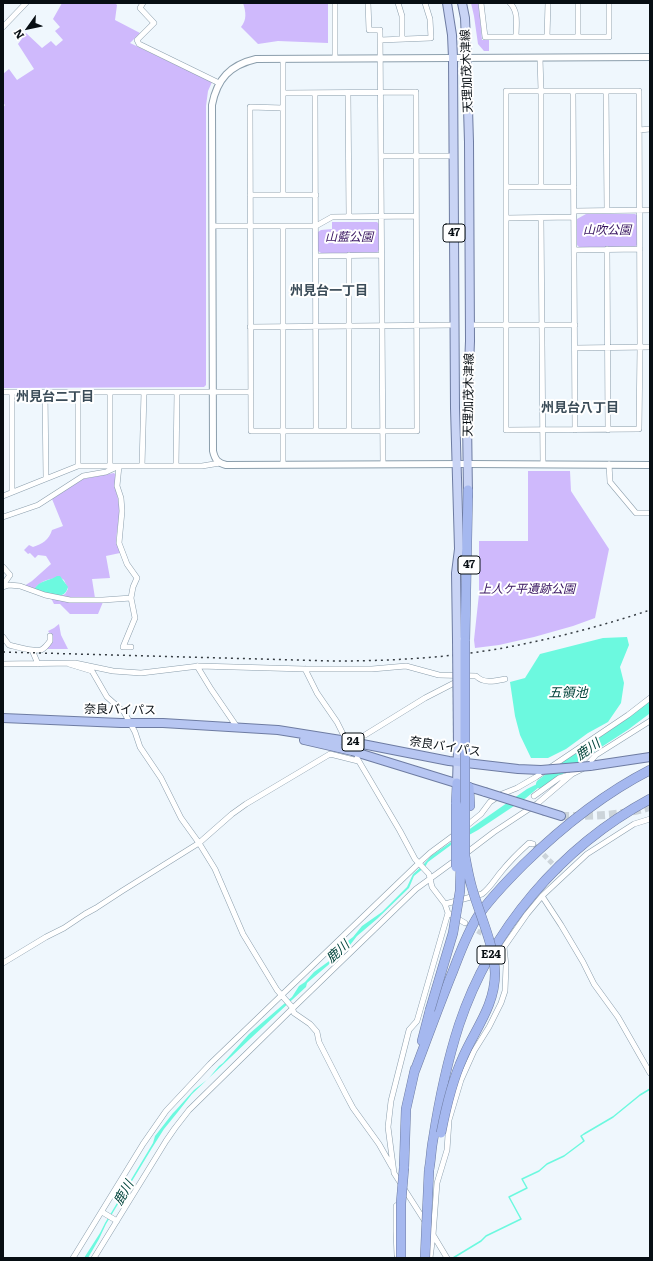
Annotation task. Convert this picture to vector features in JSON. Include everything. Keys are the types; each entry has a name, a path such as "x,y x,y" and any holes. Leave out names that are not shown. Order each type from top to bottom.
{"highway":[{"path":"414,1073 424,1029 453,933 460,891 463,640 468,490"},
{"path":"430,1166 441,1133 449,1095 460,1064 489,1008 495,974 491,948 472,888 466,856 462,559 459,549"},
{"name":"奈良バイパス","path":"3,718 163,723 278,730 468,764 518,769 541,770 590,766 650,757"},
{"name":"奈良バイパス","path":"237,727 254,732 312,741 352,751 469,786 561,816"},
{"name":"E24","path":"401,1258 401,1203 406,1110 414,1073 462,948 478,916 517,871 561,830 605,796 650,770"},
{"path":"430,1010 454,902 457,864 457,783"},
{"path":"469,786 472,869 478,892 495,941 501,975 495,1008 487,1022 471,1042"},
{"name":"E24","path":"425,1258 430,1166 441,1096 452,1049 460,1024 477,982 500,940 516,916 539,887 571,854 606,827 650,799"}],"main road":[{"name":"天理加茂木津線","path":"447,3 452,36 453,58 455,408 458,464 459,549"},
{"name":"天理加茂木津線","path":"462,3 465,18 469,142 469,376 467,418 468,490"},
{"path":"457,783 463,640"},
{"path":"463,640 469,786"}],"street":[{"path":"3,27 26,3"},
{"path":"144,3 140,8 154,23 137,40 139,44 219,83"},
{"path":"334,58 335,3"},
{"path":"368,3 369,30 380,30 381,58 383,464"},
{"path":"398,3 402,16 402,39"},
{"path":"380,40 431,38 430,19 425,3"},
{"path":"481,3 485,37 609,37 609,3"},
{"path":"510,3 515,9 517,16 516,37"},
{"path":"547,37 548,3"},
{"path":"578,3 578,37"},
{"path":"220,463 216,459 214,451 212,105 219,83 231,69 243,62 256,59 650,57"},
{"path":"540,58 541,187"},
{"path":"283,59 283,195"},
{"path":"506,91 541,92 640,91 640,429 506,430 506,91"},
{"path":"606,91 607,210"},
{"path":"283,93 416,92 417,431 251,431 250,107 283,108"},
{"path":"573,92 575,430"},
{"path":"315,93 317,326 316,431"},
{"path":"348,93 349,217"},
{"path":"640,130 650,129"},
{"path":"381,156 454,156"},
{"path":"506,187 574,187"},
{"path":"250,195 316,195"},
{"path":"574,211 650,210"},
{"path":"213,226 316,226 332,217 416,216"},
{"path":"506,218 574,217"},
{"path":"541,218 543,464"},
{"path":"283,226 283,464"},
{"path":"607,249 608,430"},
{"path":"574,250 640,249"},
{"path":"348,255 349,431"},
{"path":"316,256 381,255"},
{"path":"250,327 455,325"},
{"path":"469,325 575,325"},
{"path":"575,348 650,347"},
{"path":"3,392 251,392"},
{"path":"12,392 12,492"},
{"path":"45,392 46,478"},
{"path":"78,392 78,466"},
{"path":"110,392 110,466"},
{"path":"142,466 144,392"},
{"path":"176,466 177,392"},
{"path":"3,496 78,466 202,466 220,463 650,465"},
{"path":"609,464 610,482 636,513 650,513"},
{"path":"3,517 38,505 83,476 106,472 119,466"},
{"path":"119,466 117,486 121,498 122,511 119,543 127,564 137,578 133,587 131,598 135,618 122,647 131,648"},
{"path":"3,566 10,575 3,586"},
{"path":"3,586 20,586 45,595 70,600 131,598"},
{"path":"3,637 9,645 32,650 40,650 46,647 50,641 50,636"},
{"path":"32,650 38,664"},
{"path":"3,664 83,664 113,671 141,673 197,666 306,669 372,669 406,666 439,675 476,676 480,680 491,681 505,679"},
{"path":"69,664 92,671 107,697 124,712 143,752 160,778 181,818 199,843 215,870 243,934 282,996 293,1008 294,1013 310,1024 317,1032 322,1047 353,1108 379,1144 392,1166"},
{"path":"197,666 237,727"},
{"path":"306,669 315,690 337,722 346,741 415,859 429,877 432,887 445,904 448,913 417,1021 408,1030 391,1101 388,1127 394,1173 447,1258"},
{"path":"365,735 425,698 459,681 463,676"},
{"path":"73,1258 143,1144 166,1111 210,1064 430,853 475,820 490,802 502,794 517,788 536,777 628,715 650,698"},
{"path":"534,796 559,778 584,768 596,755 650,721"},
{"path":"3,963 64,928 199,843 232,814 246,804 330,754 358,761"},
{"path":"94,1258 175,1128 189,1110 429,877 538,803 572,774"},
{"path":"430,1258 437,1183 447,1150 449,1120 461,1080 474,1051 501,1003 505,990 506,966 504,947 527,914 562,874 587,854 634,824 650,819"},
{"path":"445,904 482,894 522,849 529,842 532,844"},
{"path":"542,896 583,962 594,984 618,1017 650,1073"},
{"path":"448,913 465,923"},
{"path":"397,1258 396,1206 409,1197"},
{"path":"102,1213 116,1221"}],"green space":[{"path":"62,3 115,3 117,5 115,20 140,33 130,43 212,82 208,91 206,106 206,385 204,387 3,388 3,108 5,105 3,103 3,74 9,69 17,80 34,69 18,44 26,33 42,48 51,41 56,46 63,40 55,31 60,27 53,19"},
{"path":"243,3 328,3 328,43 278,41 258,44 241,27 245,16"},
{"path":"471,3 479,3 482,40 489,40 489,51 484,51 478,44"},
{"name":"山吹公園","path":"586,214 635,214 638,216 638,244 635,247 579,247 577,245 577,219"},
{"name":"山藍公園","path":"332,222 377,222 379,224 379,250 377,253 321,253 318,251 318,232 321,230 332,229"},
{"name":"上人ケ平遺跡公園","path":"528,471 570,471 571,491 609,549 595,618 534,637 499,645 475,648 474,640 479,594 479,541 528,541"},
{"path":"114,473 116,475 115,486 120,511 116,539 120,553 106,556 110,578 92,579 95,598 59,597 65,594 68,589 64,580 61,578 46,580 34,590 24,586 51,564 46,556 38,555 35,558 24,550 29,545 33,547 42,543 47,539 52,530 63,526 52,499 83,479"},
{"path":"51,598 103,602 98,614 70,614 60,604 54,604"},
{"path":"59,624 61,635 68,649 46,649 51,635 48,631"}],"water":[{"path":"60,576 68,587 63,595 54,596 34,590 41,582"},
{"name":"五領池","path":"627,637 629,645 620,667 624,683 621,703 608,722 588,733 566,749 548,758 531,758 520,735 515,716 510,682 525,678 540,654 603,638"},
{"path":"551,777 526,798 478,830 451,845 428,862 425,867 414,876 409,888 357,936 347,949 307,983 306,987 209,1078 249,1034 292,997 299,986 314,972 332,959 362,926 382,912 407,887 413,874 431,856 527,789"},
{"path":"207,1080 192,1094 164,1129 106,1224 88,1258 84,1258 153,1143 155,1136 194,1090"}],"waterway":[{"name":"鹿川","path":"541,784 650,707"},
{"path":"453,1258 481,1241 486,1236 521,1219 509,1197 527,1188 522,1179 564,1156 584,1141 581,1136 613,1117 640,1095 650,1089"}],"tunnel":[{"path":"561,816 595,816 617,814 650,807"},
{"path":"533,844 561,872"},
{"path":"471,927 488,937"}],"railway":[{"path":"3,652 333,661 418,658 461,654 540,641 577,632 650,610"}],"district":[{"name":"州見台一丁目","path":"329,291"},
{"name":"州見台二丁目","path":"55,397"},
{"name":"州見台八丁目","path":"580,408"}]}
